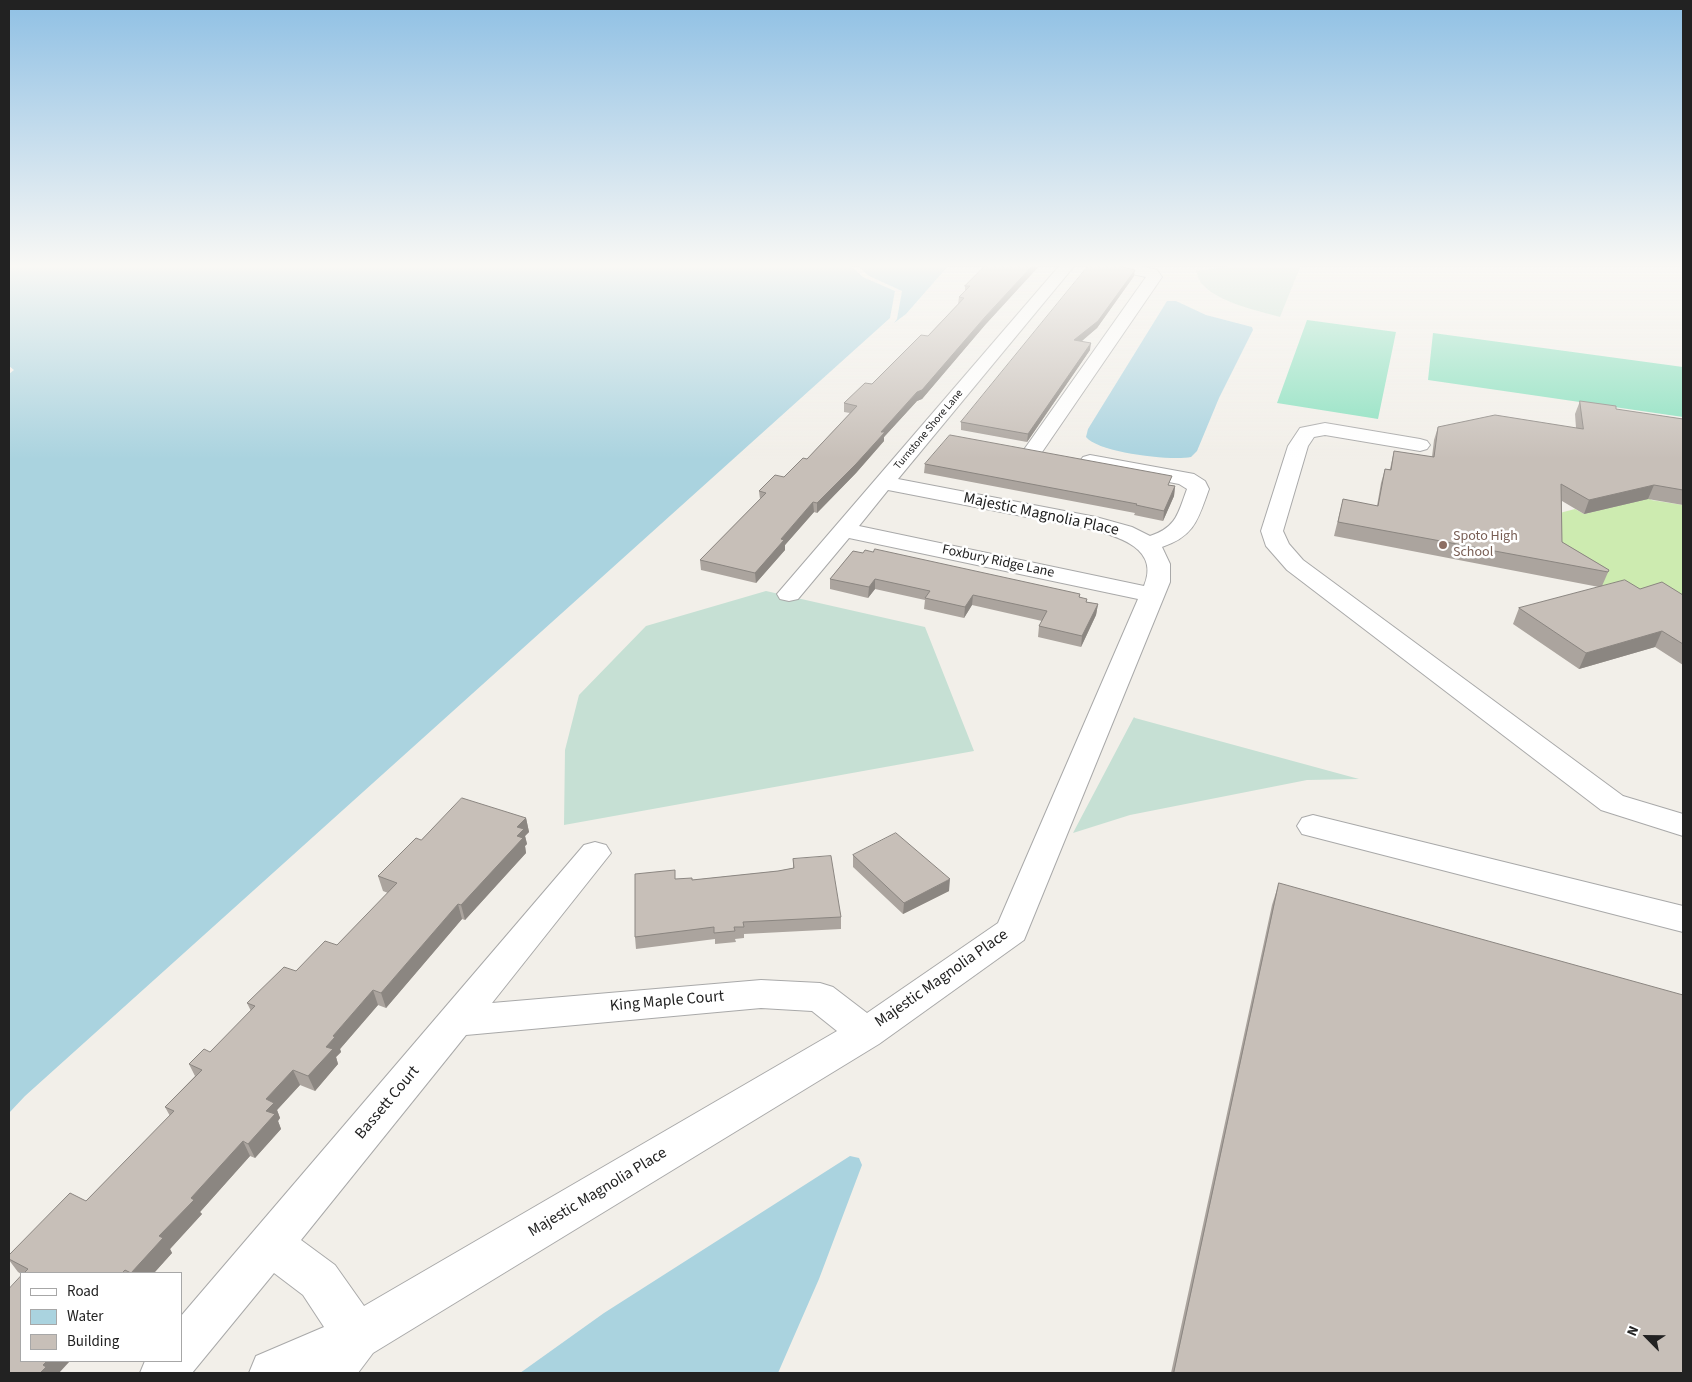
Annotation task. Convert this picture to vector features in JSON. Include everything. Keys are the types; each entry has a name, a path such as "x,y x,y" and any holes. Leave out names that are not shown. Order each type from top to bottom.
{"street":[{"name":"Turnstone Shore Lane","path":"789,594 884,483 936,434 1018,329"},
{"path":"1120,329 1043,453 1186,479 1197,486 1198,489 1182,530 1173,537 1148,544"},
{"path":"1420,444 1325,429 1307,432 1298,446 1272,531 1278,546 1294,565 1612,804 1683,826"},
{"name":"Majestic Magnolia Place","path":"273,1373 357,1336 866,1033 1012,931 1153,595 1158,582 1157,560 1148,544 1124,532 1096,524 884,483"},
{"name":"Foxbury Ridge Lane","path":"844,530 1153,595"},
{"path":"1313,826 1683,919"},
{"name":"Bassett Court","path":"182,1351 595,853"},
{"name":"King Maple Court","path":"456,1021 761,994 820,998 866,1033"},
{"path":"271,1244 319,1280 357,1336"},
{"name":"Majestic Magnolia Place","path":"329,1373 357,1336"},
{"path":"164,1373 173,1362"}],"green space":[{"path":"1304,329 1377,329 1396,332 1378,419 1277,403"},
{"path":"1433,333 1683,367 1683,417 1428,380"},
{"path":"1650,498 1651,500 1683,505 1683,615 1633,604 1556,557 1556,514 1575,509 1584,514"},
{"path":"766,591 925,627 974,751 564,825 565,750 579,695 646,626"},
{"path":"1134,717 1359,779 1307,780 1130,815 1073,833"}],"water":[{"path":"9,329 877,329 25,1096 9,1113 9,374 14,370 9,366"},
{"path":"1149,329 1253,329 1219,398 1197,451 1191,457 1152,457 1105,447 1093,443 1086,437 1088,429"},
{"path":"850,1156 859,1158 862,1165 819,1279 778,1373 520,1373 604,1313"}],"building":[{"path":"934,329 974,329 922,390 917,392 881,432 885,432 856,464 817,503 813,502 781,539 784,540 755,573 700,560 766,493 759,491 775,475 784,477 803,458 807,459 857,406 844,403 865,383 872,384 921,335 928,336"},
{"path":"1036,329 1087,329 1074,340 1091,343 1028,434 961,422"},
{"path":"1580,401 1616,406 1616,409 1683,419 1683,490 1654,485 1589,500 1561,484 1562,542 1609,570 1608,572 1338,522 1343,499 1378,506 1385,469 1391,470 1394,451 1434,457 1438,427 1495,415 1583,429"},
{"path":"950,435 1172,476 1168,485 1175,486 1164,511 1137,504 925,464"},
{"path":"875,549 1080,594 1079,597 1087,599 1086,602 1098,604 1082,636 1039,626 1047,611 973,595 965,607 925,598 930,591 875,579 869,587 830,579 853,551 863,553 865,550 873,552"},
{"path":"1625,580 1640,589 1662,582 1683,595 1683,644 1662,631 1586,653 1519,608"},
{"path":"462,798 526,818 517,827 524,829 517,836 523,838 461,905 458,904 381,993 373,990 333,1036 335,1037 326,1047 333,1049 308,1076 293,1070 266,1099 274,1103 266,1111 275,1114 248,1144 243,1141 191,1198 194,1200 159,1236 163,1238 132,1272 125,1270 123,1272 25,1272 28,1269 9,1259 9,1255 70,1193 86,1201 174,1111 165,1107 202,1070 189,1064 204,1049 210,1052 255,1006 247,1003 284,967 296,971 325,941 337,945 397,883 378,876 416,838 421,840"},
{"path":"896,833 950,879 904,903 853,855"},
{"path":"831,856 841,917 743,922 744,927 734,927 735,931 714,933 714,927 635,937 635,874 675,870 675,879 692,878 692,880 778,871 794,868 793,859"},
{"path":"1279,883 1683,995 1683,1373 1174,1373"},
{"path":"20,1277 20,1362 46,1362 43,1365 46,1367 40,1373 9,1373 9,1289"}],"place":[{"name":"Spoto High School","path":"1443,545"}]}
